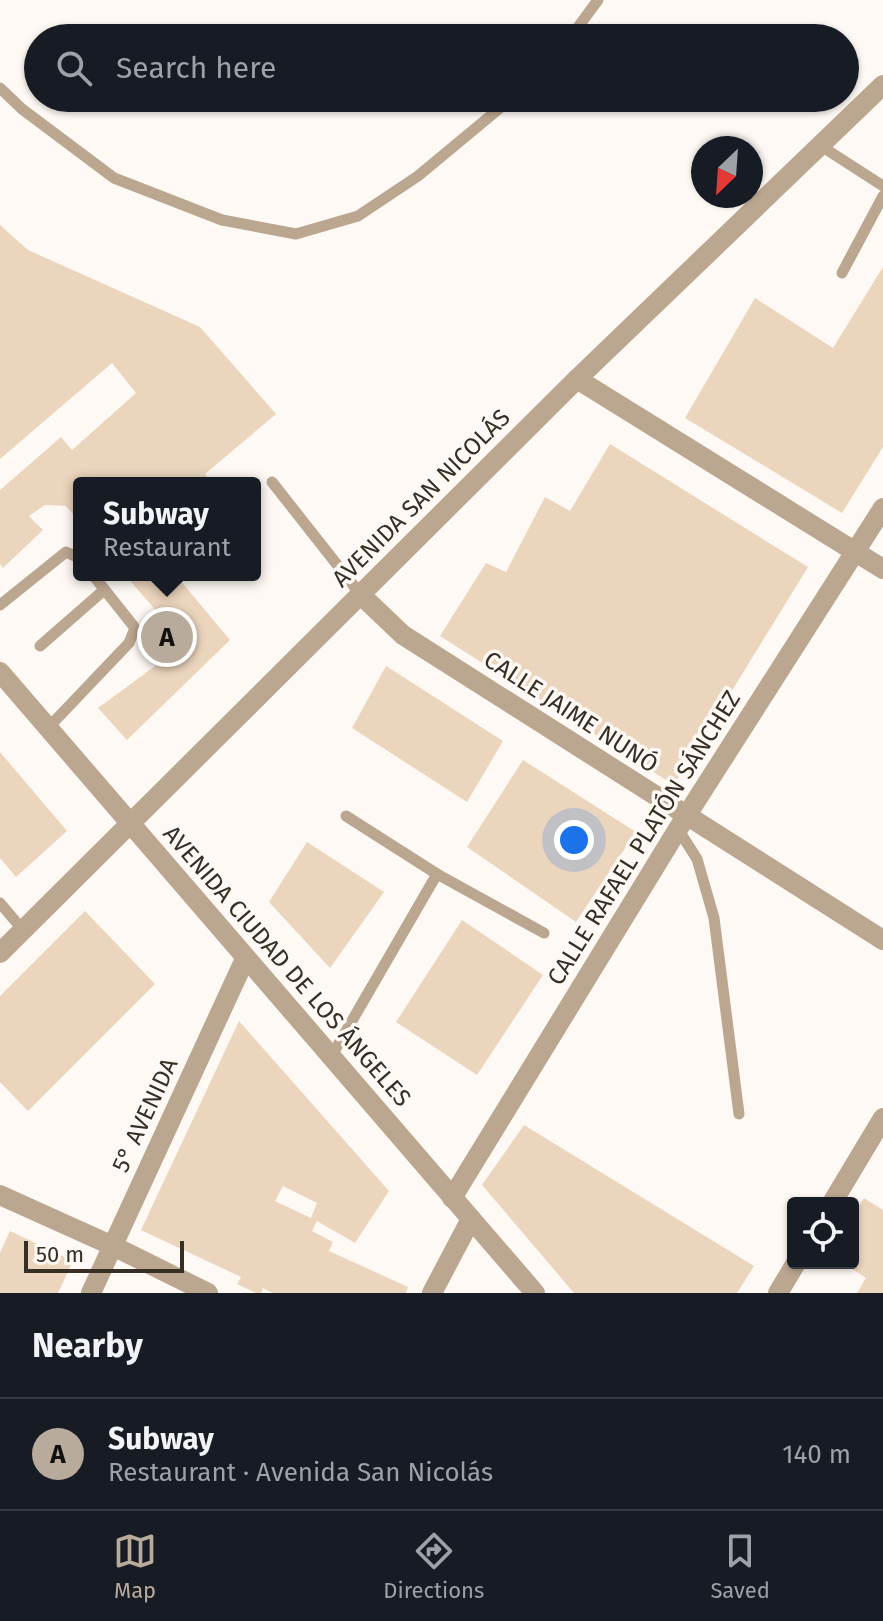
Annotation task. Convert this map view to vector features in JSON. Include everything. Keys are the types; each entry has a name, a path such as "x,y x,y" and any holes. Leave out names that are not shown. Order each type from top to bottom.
{"street":[{"name":"AVENIDA SAN NICOLÁS","path":"859,109 883,85"},
{"name":"AVENIDA SAN NICOLÁS","path":"0,953 577,379 856,112"},
{"path":"577,379 883,569"},
{"name":"CALLE RAFAEL PLATÓN SÁNCHEZ","path":"452,1198 682,823 883,508"},
{"name":"CALLE JAIME NUNÓ","path":"361,595 403,635 682,823 883,940"},
{"name":"AVENIDA CIUDAD DE LOS ÁNGELES","path":"0,672 535,1293"},
{"name":"5° AVENIDA","path":"91,1293 245,959"},
{"path":"836,1197 883,1118"},
{"path":"0,1195 208,1293"},
{"path":"432,1293 471,1219"},
{"path":"778,1293 792,1269"}],"lane":[{"path":"580,24 598,0"},
{"path":"0,88 24,110"},
{"path":"26,112 114,178 222,220 296,234 358,216 418,176 495,112"},
{"path":"821,146 883,186"},
{"path":"842,273 883,196"},
{"path":"272,482 361,595"},
{"path":"0,605 66,552 73,555"},
{"path":"48,728 129,643 135,628 97,581"},
{"path":"40,646 104,590"},
{"path":"346,816 437,874 544,933"},
{"path":"682,823 697,859 714,918 739,1114"},
{"path":"331,1057 437,874"},
{"path":"0,903 23,930"}],"building":[{"path":"0,225 28,250 200,327 276,414 205,474 207,477 73,477 73,514 66,506 45,505 29,516 43,530 3,568 0,564 0,490 61,437 72,450 136,393 112,363 0,459"},
{"path":"883,267 883,447 842,513 685,418 755,298 833,348"},
{"path":"610,444 808,567 674,785 440,636 486,563 506,572 545,497 570,511"},
{"path":"130,581 181,581 230,640 127,740 98,708 162,661 174,631"},
{"path":"386,666 503,741 467,802 352,728"},
{"path":"0,752 67,831 16,877 0,858"},
{"path":"523,760 636,832 576,922 467,847"},
{"path":"307,842 384,892 330,968 269,902"},
{"path":"85,911 155,984 28,1111 0,1082 0,996"},
{"path":"462,920 543,975 477,1075 396,1022"},
{"path":"239,1021 389,1191 355,1243 317,1221 312,1231 333,1242 329,1251 408,1287 406,1293 273,1293 263,1288 261,1293 256,1293 237,1284 241,1277 141,1230","holes":["283,1186 317,1203 311,1218 275,1201"]},
{"path":"524,1125 754,1266 737,1293 574,1293 482,1185"},
{"path":"864,1198 883,1210 883,1293 857,1293 866,1278 852,1269 859,1269 859,1206"},
{"path":"10,1231 73,1261 58,1293 0,1293 0,1253"}],"place":[{"name":"Subway","path":"167,637"}]}
